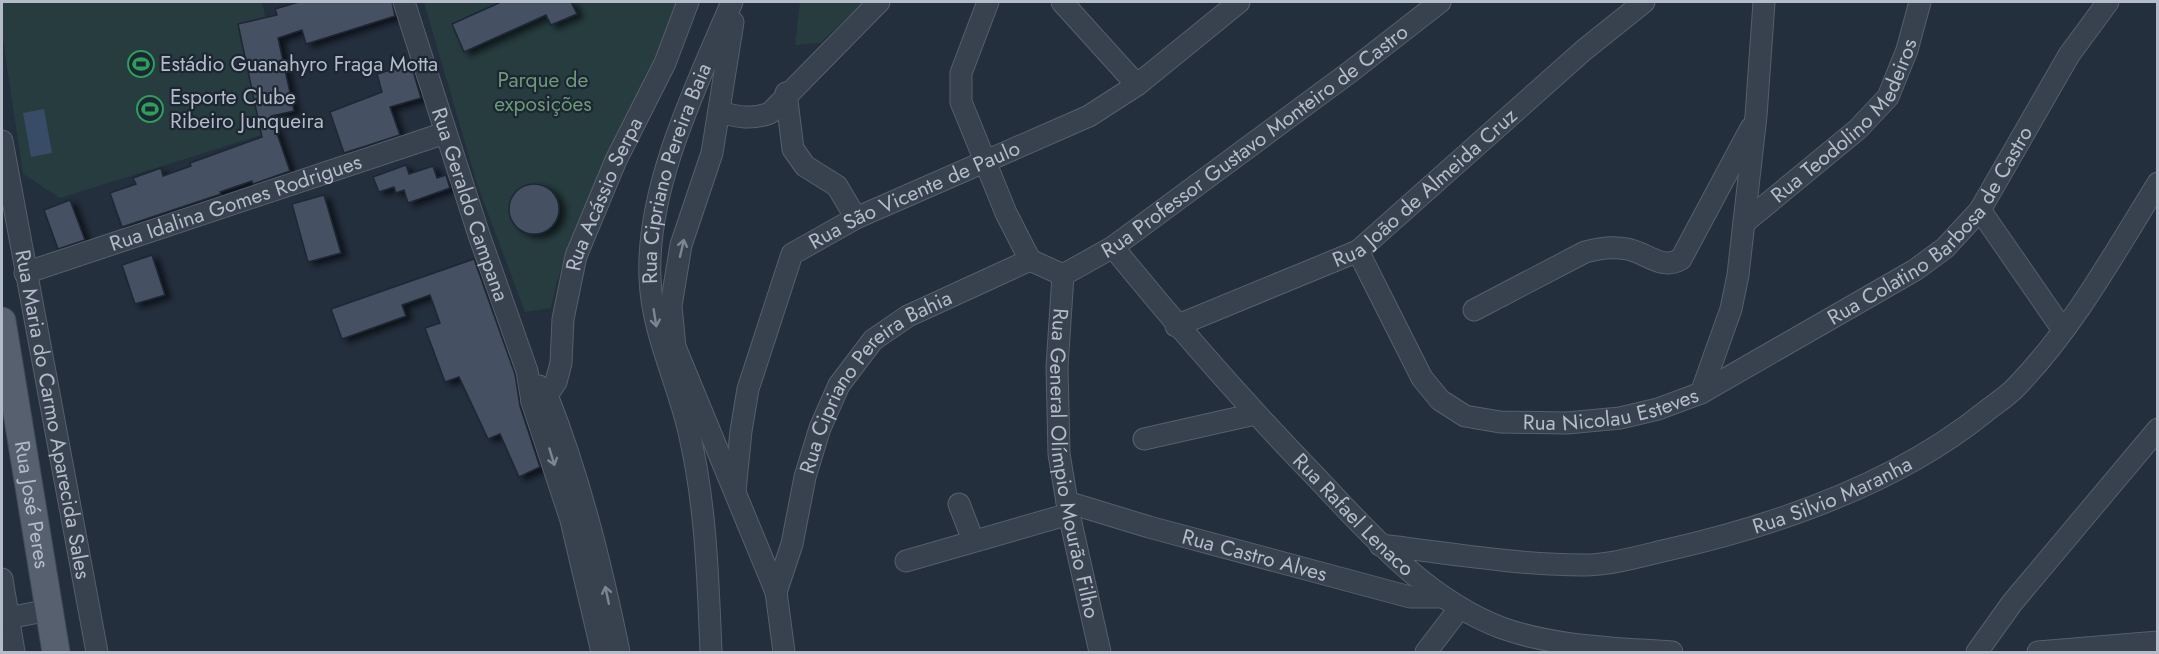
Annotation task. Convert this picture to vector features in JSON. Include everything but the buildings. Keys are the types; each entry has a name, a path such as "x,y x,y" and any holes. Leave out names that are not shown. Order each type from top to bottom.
{"main road":[{"name":"Rua José Peres","path":"2,321 10,430 56,652"}],"street":[{"name":"Rua Geraldo Campana","path":"404,2 445,133 527,371 540,399"},
{"name":"Rua Acássio Serpa","path":"540,399 556,382 561,363 563,318 576,256 616,160 665,63 688,2"},
{"name":"Rua Cipriano Pereira Baia","path":"668,349 681,245 712,153 734,2"},
{"name":"Rua Cipriano Pereira Baia","path":"668,349 650,277 655,222 670,152 734,2"},
{"path":"719,112 742,118 758,118 770,112 786,93 879,2"},
{"path":"1062,2 1137,85"},
{"name":"Rua São Vicente de Paulo","path":"735,491 748,389 781,296 789,259 800,248 856,219 1089,116 1137,85 1239,2"},
{"name":"Rua Professor Gustavo Monteiro de Castro","path":"1063,275 1113,247 1350,72 1440,2"},
{"name":"Rua João de Almeida Cruz","path":"1176,326 1358,251 1584,50 1644,2"},
{"name":"Rua Nicolau Esteves","path":"1358,251 1422,378 1440,399 1465,416 1500,422 1567,423 1610,419 1658,409 1701,393 1731,309 1744,223 1756,116 1764,2"},
{"name":"Rua Teodolino Medeiros","path":"1744,223 1858,129 1888,97 1907,50 1920,2"},
{"name":"Rua Colatino Barbosa de Castro","path":"1701,393 1915,270 1945,248 1980,210 2069,55 2108,2"},
{"path":"984,5 961,73 961,102 972,134 987,161 1006,213 1030,260 1063,275"},
{"path":"786,93 793,149 805,166 837,186 856,219"},
{"path":"1474,310 1585,252 1602,248 1631,249 1667,264 1681,259 1756,116"},
{"name":"Rua Idalina Gomes Rodrigues","path":"25,273 445,133"},
{"name":"Rua Maria do Carmo Aparecida Sales","path":"2,141 98,652"},
{"name":"Rua Silvio Maranha","path":"1380,545 1586,565 1617,562 1710,540 1792,516 1903,466 1961,432 2016,387 2063,330 2157,183"},
{"path":"1980,210 2063,330"},
{"name":"Rua Rafael Lenaco","path":"1113,247 1176,326 1255,414 1380,545 1451,603 1500,627 1529,645 1672,652"},
{"name":"Rua Cipriano Pereira Bahia","path":"776,592 792,544 808,467 820,429 839,385 873,340 908,316 1030,260"},
{"name":"Rua General Olímpio Mourão Filho","path":"1063,275 1056,367 1059,454 1068,508 1100,652"},
{"path":"668,349 735,491 776,592 784,652"},
{"path":"668,349 702,494 711,652"},
{"path":"540,399 602,652"},
{"path":"540,399 593,531 619,652"},
{"path":"1144,440 1255,414"},
{"path":"1977,652 2012,603 2157,429"},
{"path":"959,504 973,540"},
{"path":"906,561 1068,508"},
{"name":"Rua Castro Alves","path":"1068,508 1149,527 1410,597 1451,603"},
{"path":"2,579 14,652"},
{"path":"1426,652 1451,603"},
{"path":"8,618 49,610"},
{"path":"2038,652 2089,650 2157,642"}],"green space":[{"name":"Estádio Guanahyro Fraga Motta","path":"2,2 262,2 290,126 60,198 23,174 2,33"},
{"name":"Parque de exposições","path":"424,2 682,2 647,83 574,234 560,270 551,308 525,312 477,184"},
{"path":"800,2 864,2 820,43 795,45"}],"water":[{"path":"44,109 52,153 31,157 23,113"}],"place":[{"name":"Estádio Guanahyro Fraga Motta","path":"141,64"},
{"name":"Esporte Clube Ribeiro Junqueira","path":"150,109"}]}
